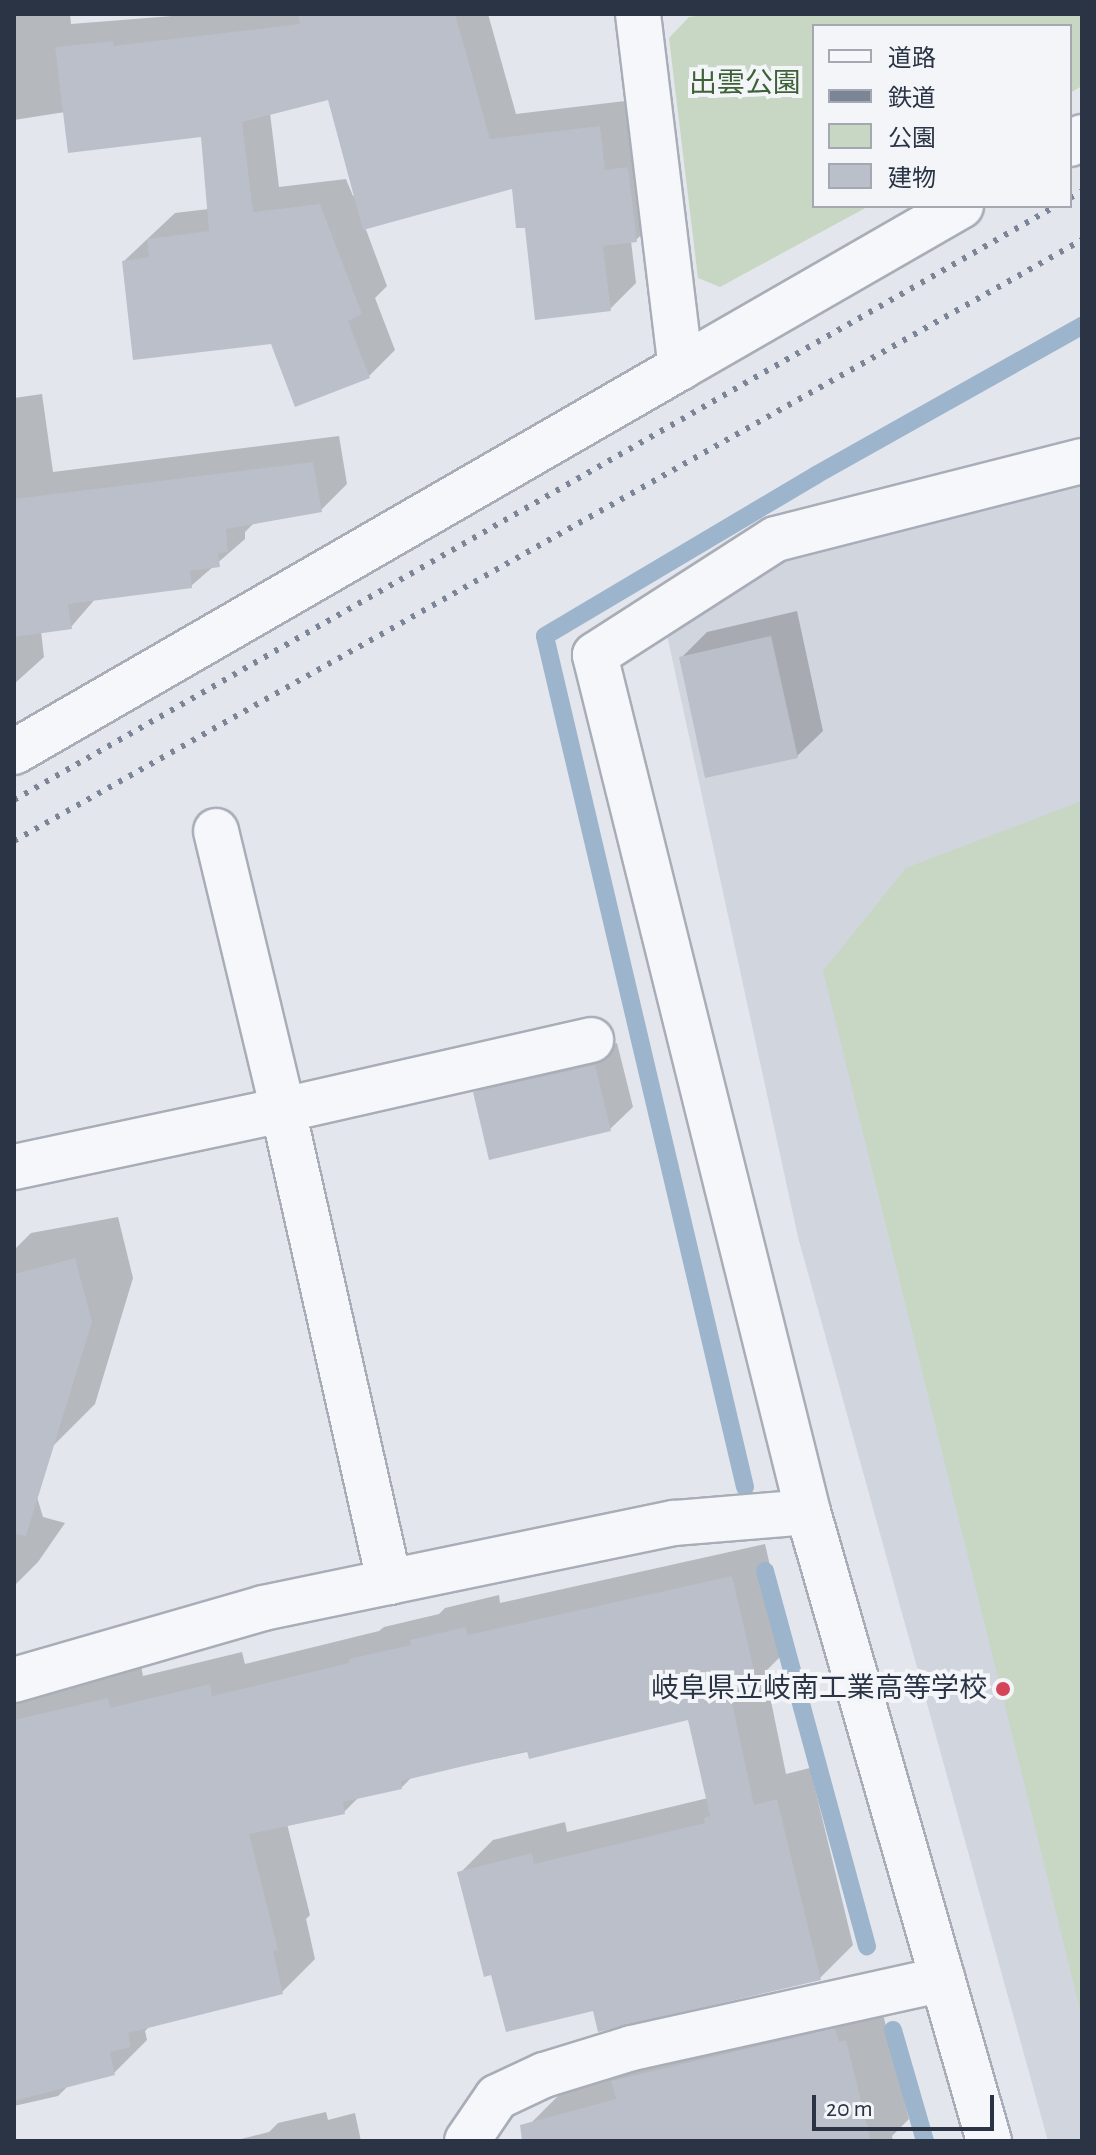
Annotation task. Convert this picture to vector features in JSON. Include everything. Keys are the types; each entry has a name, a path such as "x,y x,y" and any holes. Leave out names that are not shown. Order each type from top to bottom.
{"street":[{"path":"638,14 681,367"},
{"path":"14,752 958,208"},
{"path":"989,2141 808,1512 595,655 776,539 1082,461"},
{"path":"216,831 283,1110 389,1582"},
{"path":"14,1167 591,1040"},
{"path":"14,1680 263,1608 674,1523 808,1512"},
{"path":"467,2141 497,2097 544,2075 632,2048 942,1979"}],"shaded area":[{"name":"岐阜県立岐南工業高等学校","path":"1082,483 1082,2141 1048,2141 798,1237 667,635 776,559"}],"green space":[{"name":"出雲公園","path":"713,14 1082,14 1082,86 1072,92 1072,24 812,24 812,208 865,208 720,287 698,278 669,38 689,17"},
{"path":"1082,801 1082,2017 823,971 906,868"}],"building":[{"path":"298,14 455,14 490,139 600,126 605,170 628,167 637,242 603,246 611,311 535,320 525,228 516,228 512,189 363,230 328,100 242,122 253,212 320,204 362,314 348,321 370,378 295,407 271,344 133,360 122,261 149,257 147,239 209,231 201,137 68,153 55,47 113,41 113,46 300,24"},
{"path":"313,462 322,512 226,529 228,552 218,553 220,567 190,571 192,588 68,604 72,629 14,637 14,499"},
{"path":"771,636 798,758 705,778 679,657"},
{"path":"595,1065 611,1131 489,1160 473,1092"},
{"path":"75,1258 92,1322 26,1536 14,1534 14,1274"},
{"path":"732,1576 757,1683 729,1689 754,1805 777,1799 821,1980 598,2032 593,2011 506,2032 491,1975 484,1977 457,1872 532,1853 534,1864 705,1823 704,1818 710,1816 688,1720 529,1759 527,1751 401,1781 402,1789 343,1802 345,1814 249,1834 278,1950 273,1951 283,1994 128,2033 131,2047 110,2052 115,2075 14,2101 14,1720 108,1698 110,1708 210,1684 212,1696 349,1663 349,1659 411,1645 410,1640 466,1627 468,1635"},
{"path":"835,2028 839,2042 846,2040 871,2141 522,2141 520,2125 616,2099 611,2081"}],"waterway":[{"path":"745,1487 545,636 816,475 1082,326"},
{"path":"765,1571 867,1946"},
{"path":"893,2030 925,2141"}],"railway":[{"path":"1072,197 1082,191"},
{"path":"14,800 1052,208"},
{"path":"14,841 1082,240"}],"place":[{"name":"岐阜県立岐南工業高等学校","path":"1003,1689"}]}
